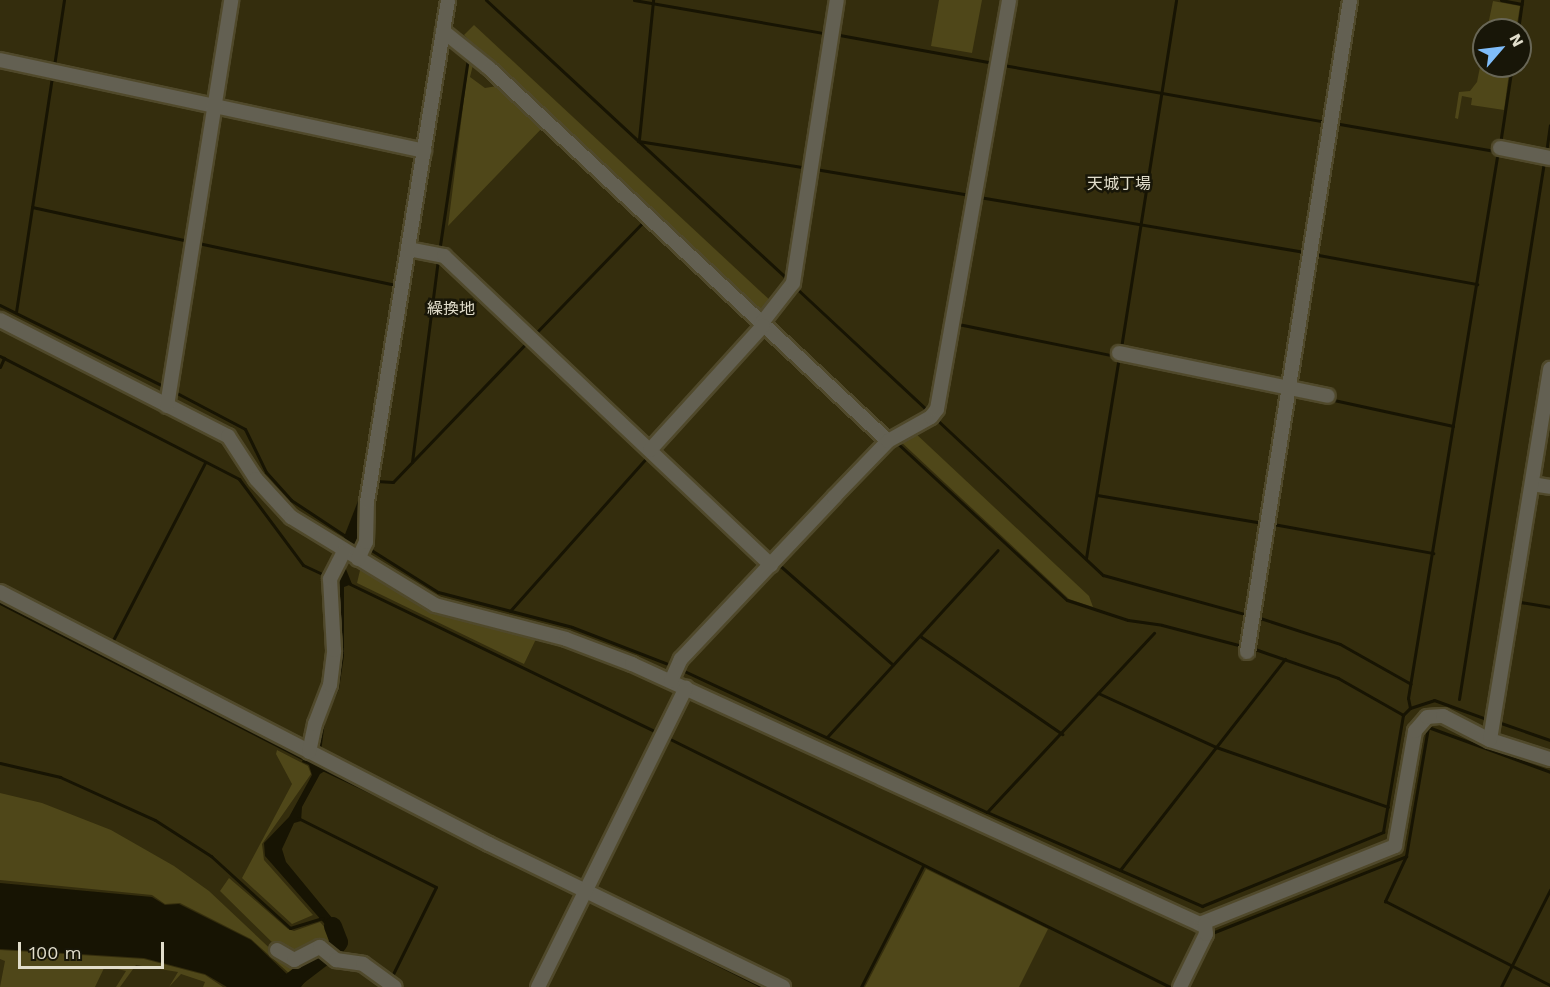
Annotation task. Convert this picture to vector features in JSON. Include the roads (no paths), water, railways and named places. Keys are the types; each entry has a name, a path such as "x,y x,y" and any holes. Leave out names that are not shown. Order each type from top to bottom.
{"street":[{"path":"170,395 212,108 231,0"},
{"path":"362,550 367,502 409,247 419,150 448,0"},
{"path":"652,449 763,322 792,285 837,0"},
{"path":"674,672 771,561 889,439 933,415 1009,0"},
{"path":"1247,649 1350,0"},
{"path":"443,31 472,53 647,218 889,439"},
{"path":"0,60 212,108 419,150"},
{"path":"1500,148 1546,158"},
{"path":"409,247 439,254 771,561"},
{"path":"0,321 170,395 233,440 274,501 310,532 344,551 362,550 435,604 566,639 674,672 686,688 1205,924 1395,846 1415,731 1424,719 1443,716 1490,740 1550,759"},
{"path":"1120,354 1328,396"},
{"path":"1490,740 1550,369"},
{"path":"1532,484 1550,487"},
{"path":"315,754 315,724 329,690 334,656 331,577 344,551"},
{"path":"0,592 584,894 783,987"},
{"path":"538,987 686,688"},
{"path":"1180,987 1206,934 1205,924"},
{"path":"277,951 294,960 317,947 336,960 363,964 387,984"}],"waterway":[{"path":"54,66 64,0"},
{"path":"418,146 441,0"},
{"path":"486,0 788,280"},
{"path":"634,0 828,34"},
{"path":"639,139 653,0"},
{"path":"1121,348 1176,0"},
{"path":"1501,0 1522,4"},
{"path":"1520,18 1522,0"},
{"path":"452,29 476,50"},
{"path":"834,34 993,63"},
{"path":"439,252 468,57"},
{"path":"1003,65 1327,122"},
{"path":"16,312 52,76"},
{"path":"1500,144 1510,78"},
{"path":"1334,123 1495,151"},
{"path":"1546,153 1550,125"},
{"path":"638,141 808,168"},
{"path":"1410,708 1408,698 1498,151"},
{"path":"1459,699 1544,162"},
{"path":"815,169 970,195"},
{"path":"979,197 1304,252"},
{"path":"32,207 188,241"},
{"path":"533,336 645,220"},
{"path":"198,243 396,285"},
{"path":"1313,254 1477,284"},
{"path":"412,462 438,259"},
{"path":"795,287 930,413"},
{"path":"0,305 165,387"},
{"path":"958,324 1115,356"},
{"path":"376,481 393,482 528,341"},
{"path":"0,356 239,479 303,565 327,576"},
{"path":"1086,558 1119,357"},
{"path":"0,367 4,358"},
{"path":"173,391 245,429 266,472 291,500 347,537"},
{"path":"1329,399 1453,426"},
{"path":"935,418 1103,575 1248,615"},
{"path":"895,441 1067,600 1128,620 1162,625 1242,646"},
{"path":"510,611 649,455"},
{"path":"111,644 205,463"},
{"path":"360,505 363,485"},
{"path":"1097,495 1263,523"},
{"path":"1273,524 1433,553"},
{"path":"368,548 438,592 572,627 673,666"},
{"path":"827,737 998,550"},
{"path":"777,563 893,665"},
{"path":"350,584 660,734"},
{"path":"1520,602 1550,607"},
{"path":"0,603 305,760"},
{"path":"1257,617 1340,644 1411,684"},
{"path":"987,812 1154,633"},
{"path":"920,636 1062,734"},
{"path":"1252,648 1338,678 1403,715"},
{"path":"1120,870 1285,659"},
{"path":"682,670 987,812 1202,906 1383,832 1403,715 1410,708 1434,700 1489,720"},
{"path":"1098,693 1216,747 1388,807"},
{"path":"1498,722 1550,740"},
{"path":"1212,933 1406,856 1428,727 1550,772"},
{"path":"666,737 1170,987"},
{"path":"0,763 60,777 155,820 211,856 290,928 322,918"},
{"path":"324,770 421,816"},
{"path":"298,818 436,887 390,980"},
{"path":"1406,856 1385,901 1550,985"},
{"path":"861,987 923,866"},
{"path":"1501,987 1550,890"},
{"path":"585,898 763,987"},
{"path":"284,987 335,948 339,942 333,926"}],"district":[{"name":"天城丁場","path":"1119,184"},
{"name":"繰換地","path":"451,309"}]}
